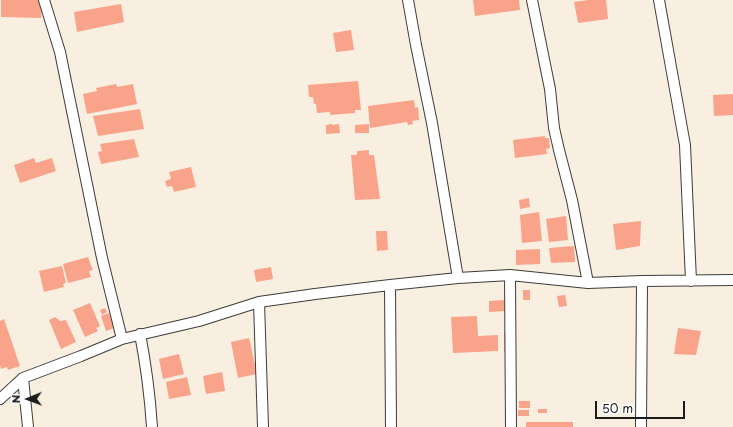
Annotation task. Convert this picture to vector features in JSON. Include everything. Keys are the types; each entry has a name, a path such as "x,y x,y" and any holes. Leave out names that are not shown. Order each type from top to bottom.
{"street":[{"path":"44,0 60,52 102,258 122,339"},
{"path":"408,0 432,123 458,278"},
{"path":"532,0 550,89 558,150 572,200 588,282"},
{"path":"659,0 685,146 691,281"},
{"path":"510,275 511,427"},
{"path":"0,399 24,378 122,339 199,321 259,302 390,285 458,278 510,275 588,282 733,280"},
{"path":"641,427 642,281"},
{"path":"390,285 391,427"},
{"path":"259,302 263,427"},
{"path":"140,334 147,366 152,427"},
{"path":"24,378 28,427"}],"building":[{"path":"1,0 42,0 41,18 1,17"},
{"path":"473,0 519,0 520,10 475,16"},
{"path":"606,0 608,19 578,23 574,2"},
{"path":"121,4 124,22 77,32 74,12"},
{"path":"351,30 354,50 336,52 333,33"},
{"path":"358,81 361,110 355,110 355,113 330,115 330,112 317,113 316,104 314,104 313,97 309,97 308,85"},
{"path":"116,84 117,87 133,84 137,104 87,114 83,94 97,91 96,88"},
{"path":"733,94 733,115 714,116 713,95"},
{"path":"414,100 415,108 418,107 419,120 412,121 413,124 408,125 407,122 370,128 368,106"},
{"path":"140,109 144,129 98,136 93,116"},
{"path":"339,124 340,133 326,134 326,125"},
{"path":"369,124 369,133 355,133 355,125"},
{"path":"545,136 545,138 549,138 550,148 546,149 547,154 515,158 513,140"},
{"path":"134,139 139,157 101,164 98,152 102,151 100,144"},
{"path":"369,150 369,155 374,155 380,199 355,200 351,155 357,155 357,151"},
{"path":"34,158 36,163 52,158 56,171 20,183 14,165"},
{"path":"191,167 196,187 174,192 172,186 167,187 165,181 171,179 169,172"},
{"path":"529,198 530,207 520,209 519,200"},
{"path":"539,212 542,241 522,243 520,215"},
{"path":"566,216 568,240 549,242 546,219"},
{"path":"641,221 640,246 616,250 613,224"},
{"path":"376,231 387,231 388,250 377,251"},
{"path":"574,246 575,262 551,263 549,248"},
{"path":"540,249 540,264 516,265 516,250"},
{"path":"88,257 93,270 89,271 91,277 68,283 63,264"},
{"path":"62,266 66,283 63,284 64,287 44,292 39,271"},
{"path":"271,267 273,279 256,282 254,270"},
{"path":"523,290 530,290 530,300 523,300"},
{"path":"565,295 567,306 559,307 557,296"},
{"path":"504,300 505,311 489,312 489,301"},
{"path":"90,303 100,326 96,328 98,331 85,337 73,310"},
{"path":"105,308 107,312 102,315 100,310"},
{"path":"109,313 114,328 106,331 101,316"},
{"path":"477,316 478,336 498,335 498,351 453,353 451,317"},
{"path":"55,317 60,321 66,320 76,342 61,349 49,320"},
{"path":"4,319 20,366 8,370 7,367 1,369 0,365 0,321"},
{"path":"678,328 701,331 696,355 674,354"},
{"path":"504,331 509,331 509,352 504,352"},
{"path":"249,338 257,374 238,378 231,342"},
{"path":"179,354 184,374 163,379 159,359"},
{"path":"222,372 225,391 206,394 203,376"},
{"path":"187,377 191,395 169,399 166,382"},
{"path":"519,401 530,401 530,408 519,408"},
{"path":"538,409 547,409 547,413 538,413"},
{"path":"518,410 529,410 529,416 518,416"},
{"path":"526,422 573,422 573,427 526,427"}]}
